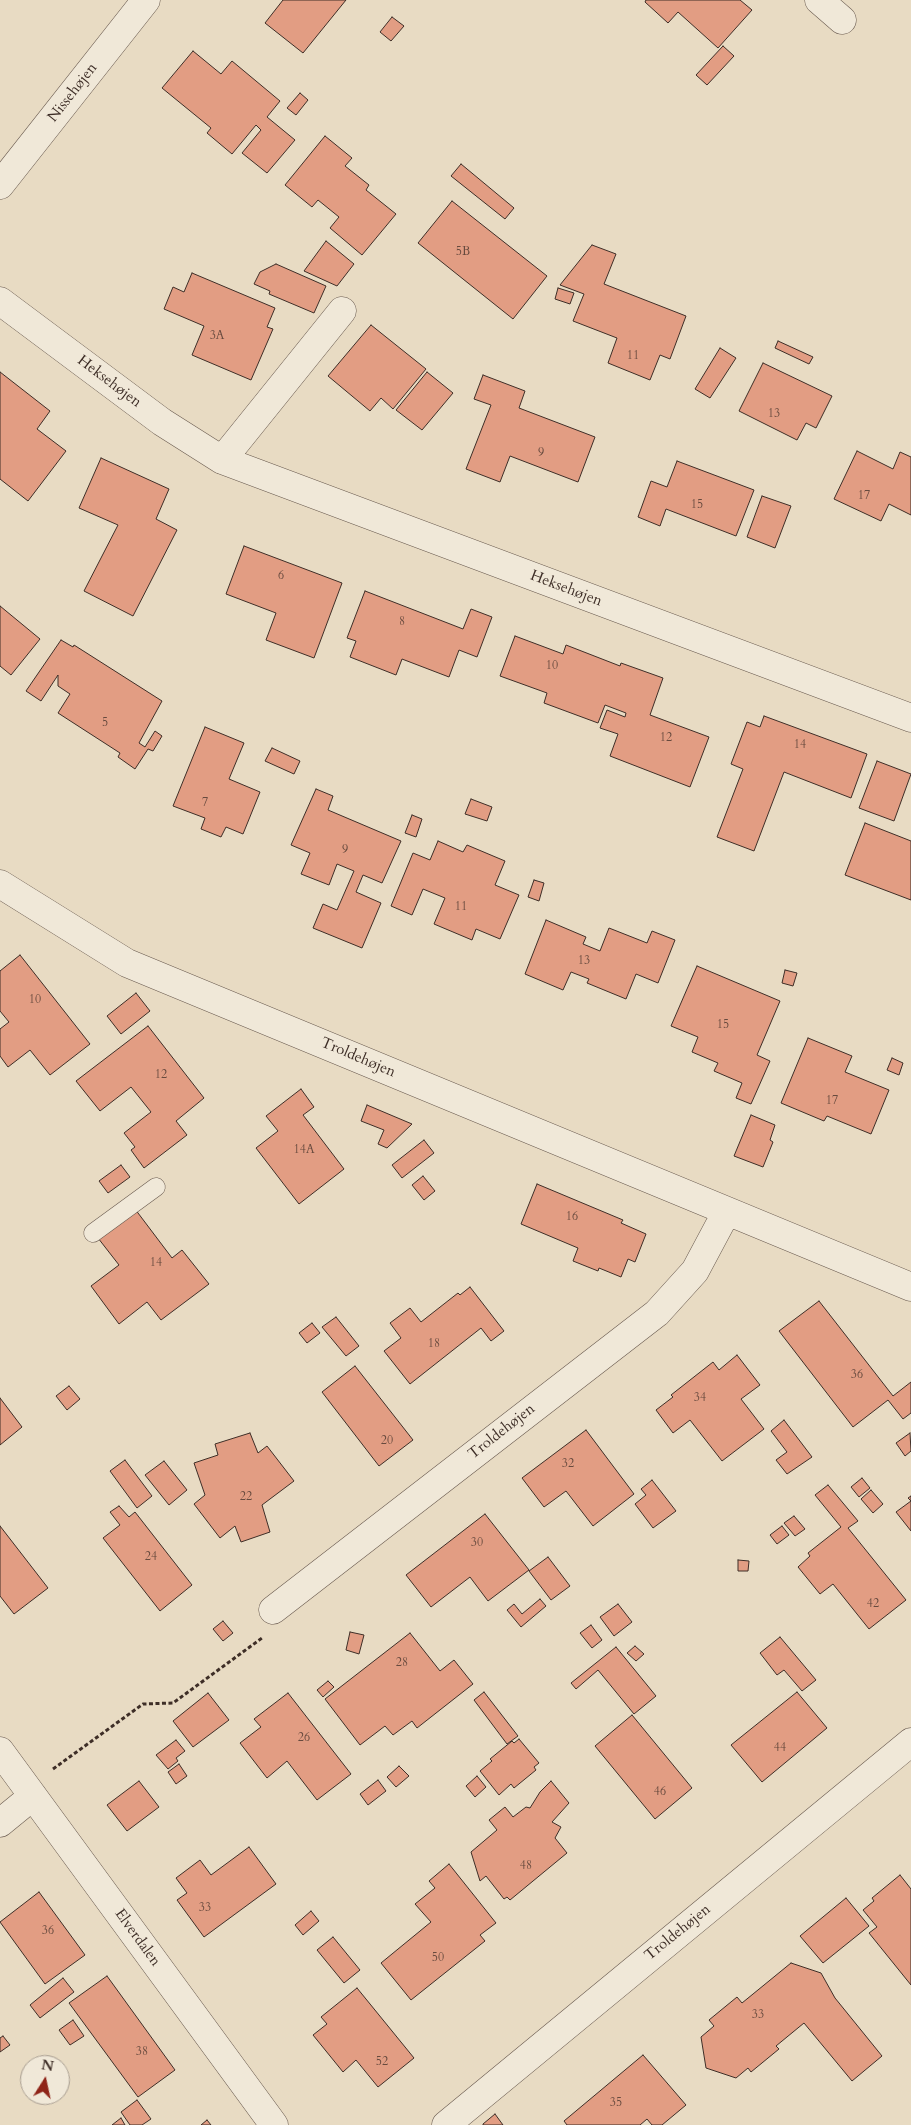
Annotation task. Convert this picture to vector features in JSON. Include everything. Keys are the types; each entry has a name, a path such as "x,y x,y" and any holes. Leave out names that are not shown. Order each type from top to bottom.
{"street":[{"name":"Nissehøjen","path":"0,185 146,0"},
{"path":"820,0 842,20"},
{"name":"Heksehøjen","path":"0,301 162,422 222,460 911,718"},
{"path":"222,460 342,311"},
{"name":"Troldehøjen","path":"0,884 127,962 911,1287"},
{"name":"Troldehøjen","path":"273,1610 657,1313 695,1271 727,1211"},
{"name":"Troldehøjen","path":"446,2125 911,1742"},
{"name":"Elverdalen","path":"0,1751 274,2125"},
{"path":"0,1823 33,1796"}],"lane":[{"path":"93,1233 156,1187"}],"path":[{"path":"33,1796 54,1768 144,1704 173,1703 270,1632 273,1610"}],"building":[{"path":"283,0 346,0 303,53 265,23"},
{"path":"646,0 740,0 752,10 718,48 678,12 668,23 645,2"},
{"path":"392,17 404,26 391,41 380,32"},
{"path":"723,46 734,56 707,85 696,75"},
{"path":"193,51 221,74 232,61 280,101 267,117 295,140 267,173 242,153 261,130 256,125 232,154 207,133 211,128 162,88"},
{"path":"300,93 308,100 296,115 287,108"},
{"path":"325,136 352,158 345,166 369,185 366,190 396,214 362,255 330,228 339,217 318,200 312,207 285,185"},
{"path":"461,164 514,208 505,219 451,176"},
{"path":"452,201 547,276 513,319 418,243"},
{"path":"326,241 354,264 337,286 304,271"},
{"path":"592,245 616,254 604,284 686,316 670,359 660,355 650,380 608,363 617,338 573,321 584,294 560,285"},
{"path":"276,264 326,286 314,313 269,294 270,291 254,284 260,272"},
{"path":"192,273 275,308 267,327 273,329 251,380 192,355 204,326 164,309 173,287 184,292"},
{"path":"558,288 574,293 570,304 555,299"},
{"path":"371,325 426,369 393,409 381,398 370,411 328,376"},
{"path":"778,341 813,357 809,364 775,348"},
{"path":"720,348 736,358 710,398 695,389"},
{"path":"763,363 832,396 816,428 806,423 797,440 739,411"},
{"path":"0,372 50,411 37,429 66,451 28,501 0,479"},
{"path":"427,372 453,393 422,430 396,410"},
{"path":"483,375 525,391 519,408 595,437 578,482 510,456 500,482 466,469 491,405 474,399"},
{"path":"857,451 893,469 900,452 911,457 911,515 889,504 881,521 834,499"},
{"path":"101,458 169,489 156,519 177,530 133,616 84,591 118,525 79,508"},
{"path":"677,461 754,490 736,536 666,509 660,526 638,517 651,481 667,487"},
{"path":"762,496 791,506 775,548 747,537"},
{"path":"244,546 342,583 314,658 266,640 276,613 226,594"},
{"path":"365,591 463,629 471,609 492,617 477,657 459,650 449,677 402,659 396,675 350,657 356,641 347,638"},
{"path":"0,606 40,639 11,675 0,666"},
{"path":"515,636 563,654 566,645 620,666 621,663 663,678 650,715 709,737 690,787 610,756 618,734 600,728 607,710 625,717 626,713 605,705 598,723 544,703 547,693 500,676"},
{"path":"61,640 73,647 74,645 162,701 139,743 145,747 155,731 162,736 153,751 148,749 135,769 118,757 120,753 58,713 70,694 58,686 58,675 41,701 26,691"},
{"path":"764,716 867,754 851,798 784,772 754,851 717,837 743,769 731,764 747,722 760,727"},
{"path":"205,727 244,743 229,779 260,792 243,834 226,827 221,837 201,829 205,818 173,806"},
{"path":"272,748 300,761 294,774 265,761"},
{"path":"877,761 911,774 894,821 859,808"},
{"path":"316,789 333,796 328,810 401,841 382,883 363,875 356,892 381,903 362,948 313,928 323,904 337,910 354,871 337,864 329,885 301,874 310,853 291,845"},
{"path":"471,799 492,807 487,821 465,814"},
{"path":"412,815 422,819 416,837 405,833"},
{"path":"865,823 911,841 911,900 845,875"},
{"path":"438,841 463,852 467,845 505,861 495,885 519,895 500,939 476,929 472,940 434,924 445,898 423,889 412,915 391,906 413,853 430,860"},
{"path":"534,880 544,883 539,901 528,897"},
{"path":"546,920 586,937 583,944 600,951 609,928 647,943 652,931 675,940 658,983 636,974 626,999 587,983 589,979 571,972 563,990 525,974"},
{"path":"20,955 90,1044 50,1075 30,1050 8,1067 0,1056 0,1029 9,1022 0,1011 0,971"},
{"path":"697,966 780,1001 757,1055 770,1061 751,1104 736,1098 742,1083 714,1071 718,1063 692,1052 698,1037 671,1026"},
{"path":"785,970 797,973 793,986 782,983"},
{"path":"136,993 150,1011 121,1034 107,1016"},
{"path":"148,1026 204,1098 176,1121 187,1135 144,1168 131,1150 135,1147 124,1133 151,1112 131,1087 100,1111 76,1081"},
{"path":"808,1038 852,1056 845,1072 889,1090 871,1134 827,1116 824,1121 781,1103"},
{"path":"892,1058 903,1063 899,1075 887,1070"},
{"path":"301,1089 314,1107 303,1115 344,1169 299,1204 256,1148 278,1131 266,1116"},
{"path":"367,1105 412,1124 387,1148 378,1144 384,1130 361,1121"},
{"path":"751,1115 775,1125 770,1140 773,1142 763,1167 734,1156"},
{"path":"424,1140 434,1153 402,1178 392,1165"},
{"path":"121,1165 130,1177 108,1193 99,1181"},
{"path":"423,1176 435,1191 424,1200 412,1185"},
{"path":"537,1184 623,1220 621,1223 646,1234 635,1262 628,1259 621,1277 599,1268 598,1271 573,1261 578,1248 521,1224"},
{"path":"135,1209 172,1258 182,1250 209,1284 161,1320 147,1302 119,1324 91,1286 119,1265 98,1238"},
{"path":"470,1287 504,1331 491,1341 481,1328 410,1384 384,1351 401,1338 390,1323 410,1308 421,1322 458,1293 460,1295"},
{"path":"819,1301 893,1396 911,1382 911,1413 903,1419 888,1400 853,1427 779,1331"},
{"path":"336,1317 359,1346 346,1356 322,1327"},
{"path":"312,1323 320,1333 307,1343 299,1333"},
{"path":"737,1355 760,1385 741,1399 764,1429 722,1461 690,1420 673,1433 656,1410 673,1397 671,1395 713,1362 719,1370"},
{"path":"355,1366 413,1440 379,1466 322,1392"},
{"path":"69,1386 80,1399 67,1410 56,1396"},
{"path":"0,1398 22,1427 0,1445"},
{"path":"784,1420 812,1457 787,1474 776,1460 787,1452 771,1431"},
{"path":"586,1430 634,1494 593,1526 566,1491 544,1507 522,1478"},
{"path":"250,1433 258,1453 267,1446 294,1481 262,1505 270,1532 241,1542 235,1526 220,1538 194,1504 205,1495 194,1463 218,1455 215,1444"},
{"path":"910,1433 911,1451 905,1456 896,1443"},
{"path":"125,1460 152,1496 137,1508 110,1471"},
{"path":"164,1461 187,1490 169,1505 145,1475"},
{"path":"862,1478 870,1488 859,1497 851,1487"},
{"path":"652,1480 676,1511 653,1528 635,1504 646,1495 641,1489"},
{"path":"828,1485 858,1521 848,1528 906,1600 869,1629 833,1584 820,1594 798,1567 810,1556 808,1553 841,1527 815,1495"},
{"path":"871,1490 883,1504 873,1513 861,1499"},
{"path":"911,1501 911,1531 896,1512"},
{"path":"119,1506 129,1517 135,1512 192,1585 160,1611 103,1538 120,1525 110,1512"},
{"path":"485,1514 529,1570 488,1601 470,1577 431,1607 406,1575"},
{"path":"794,1516 805,1529 795,1536 784,1523"},
{"path":"0,1526 48,1588 14,1614 0,1596"},
{"path":"782,1526 789,1535 777,1544 770,1535"},
{"path":"548,1557 570,1586 551,1600 529,1571"},
{"path":"738,1560 749,1561 748,1571 738,1571"},
{"path":"540,1599 546,1606 521,1627 507,1610 514,1604 522,1614"},
{"path":"618,1604 632,1622 614,1636 600,1617"},
{"path":"223,1621 233,1633 223,1641 213,1629"},
{"path":"591,1625 602,1640 592,1648 580,1633"},
{"path":"350,1632 364,1635 359,1654 346,1650"},
{"path":"410,1633 440,1671 454,1660 473,1684 417,1728 412,1721 393,1735 385,1726 360,1745 325,1699"},
{"path":"780,1637 816,1680 802,1691 784,1670 777,1675 760,1653"},
{"path":"635,1646 644,1654 636,1661 627,1653"},
{"path":"616,1647 656,1696 634,1714 598,1670 576,1689 571,1683"},
{"path":"328,1681 334,1687 323,1697 317,1690"},
{"path":"484,1692 518,1736 507,1744 474,1700"},
{"path":"797,1692 827,1728 762,1782 731,1745"},
{"path":"208,1693 229,1720 193,1747 173,1721"},
{"path":"288,1693 351,1774 317,1800 287,1761 267,1778 240,1743 261,1727 254,1719"},
{"path":"632,1715 692,1788 655,1819 595,1746"},
{"path":"519,1739 539,1763 534,1767 536,1770 514,1788 511,1784 499,1795 480,1771 492,1761 490,1759 512,1741 514,1743"},
{"path":"176,1740 185,1751 176,1758 178,1761 168,1769 156,1755"},
{"path":"179,1764 187,1776 176,1784 168,1772"},
{"path":"399,1766 409,1776 396,1787 387,1777"},
{"path":"477,1776 486,1787 475,1797 466,1786"},
{"path":"378,1780 386,1791 368,1805 360,1794"},
{"path":"139,1781 159,1807 127,1831 107,1805"},
{"path":"551,1781 569,1803 552,1822 561,1827 555,1838 567,1853 510,1900 507,1897 504,1899 486,1876 480,1881 471,1852 497,1830 489,1820 505,1807 513,1817 526,1807 530,1808 540,1792"},
{"path":"249,1847 276,1884 204,1937 177,1900 187,1893 176,1878 200,1860 211,1875"},
{"path":"449,1864 496,1923 480,1935 485,1941 411,2000 381,1963 431,1922 415,1904 435,1888 429,1881"},
{"path":"900,1875 911,1889 911,1985 869,1933 877,1927 863,1910 874,1901 872,1898"},
{"path":"39,1892 85,1955 45,1984 0,1922"},
{"path":"846,1898 869,1926 823,1963 800,1936"},
{"path":"311,1911 319,1921 303,1935 295,1925"},
{"path":"333,1937 360,1970 344,1983 317,1950"},
{"path":"791,1963 821,1973 835,1998 882,2056 852,2081 804,2023 776,2046 779,2049 751,2072 748,2068 736,2078 706,2068 701,2037 714,2026 709,2020 737,1997 742,2003"},
{"path":"107,1976 175,2070 138,2097 69,2003"},
{"path":"63,1978 74,1992 40,2018 30,2005"},
{"path":"357,1988 414,2058 378,2087 356,2060 343,2072 313,2035 327,2024 321,2017"},
{"path":"73,2020 84,2036 70,2045 59,2030"},
{"path":"3,2036 10,2045 0,2052 0,2038"},
{"path":"643,2055 686,2105 662,2125 652,2125 647,2119 640,2125 567,2125 564,2121"},
{"path":"137,2100 151,2119 142,2125 130,2125 121,2112"},
{"path":"495,2114 503,2125 483,2125 483,2124"},
{"path":"121,2118 125,2125 112,2125"},
{"path":"207,2120 211,2125 201,2125"}]}
